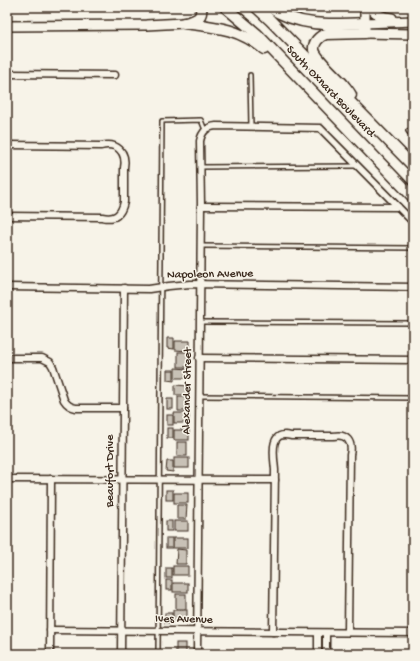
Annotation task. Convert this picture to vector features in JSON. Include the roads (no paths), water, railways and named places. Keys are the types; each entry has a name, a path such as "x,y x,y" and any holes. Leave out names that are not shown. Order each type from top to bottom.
{"main road":[{"path":"184,24 198,18 201,15 201,7"},
{"name":"South Oxnard Boulevard","path":"225,7 257,34 413,197"},
{"name":"South Oxnard Boulevard","path":"256,7 276,25 411,164"},
{"path":"269,7 278,14 306,23 329,24 413,21"},
{"path":"365,7 365,33"},
{"path":"371,7 374,12 384,17 413,21"},
{"path":"7,26 184,24 222,28 244,36 255,42 298,77"},
{"path":"376,128 344,85 316,55 314,48 315,44 318,38 326,34 413,34"}],"street":[{"path":"7,74 115,75"},
{"path":"205,130 216,126 320,128 413,222"},
{"name":"Alexander Street","path":"197,654 201,206 200,141 205,130"},
{"path":"7,145 108,145 114,146 121,150 125,163 124,202 120,214 109,218 7,216"},
{"path":"201,206 398,207"},
{"name":"Napoleon Avenue","path":"7,287 149,288 190,284 413,287"},
{"name":"Beaufort Drive","path":"121,654 124,288"},
{"path":"7,358 42,358 50,362 64,400 70,407 123,408"},
{"path":"199,358 413,360"},
{"path":"273,632 275,480 273,449 276,438 287,434 291,436 339,435 347,438 350,442 348,632"},
{"path":"7,479 275,480"},
{"path":"50,654 51,479"},
{"name":"Ives Avenue","path":"50,630 413,633"},
{"path":"318,633 318,654"},
{"path":"326,633 326,654"}],"lane":[{"path":"250,75 251,126"},
{"path":"158,654 162,121 201,120 205,130"},
{"path":"408,131 413,138"},
{"path":"200,167 358,166"},
{"path":"200,246 413,248"},
{"path":"200,322 413,323"},
{"path":"199,396 413,398"}]}
